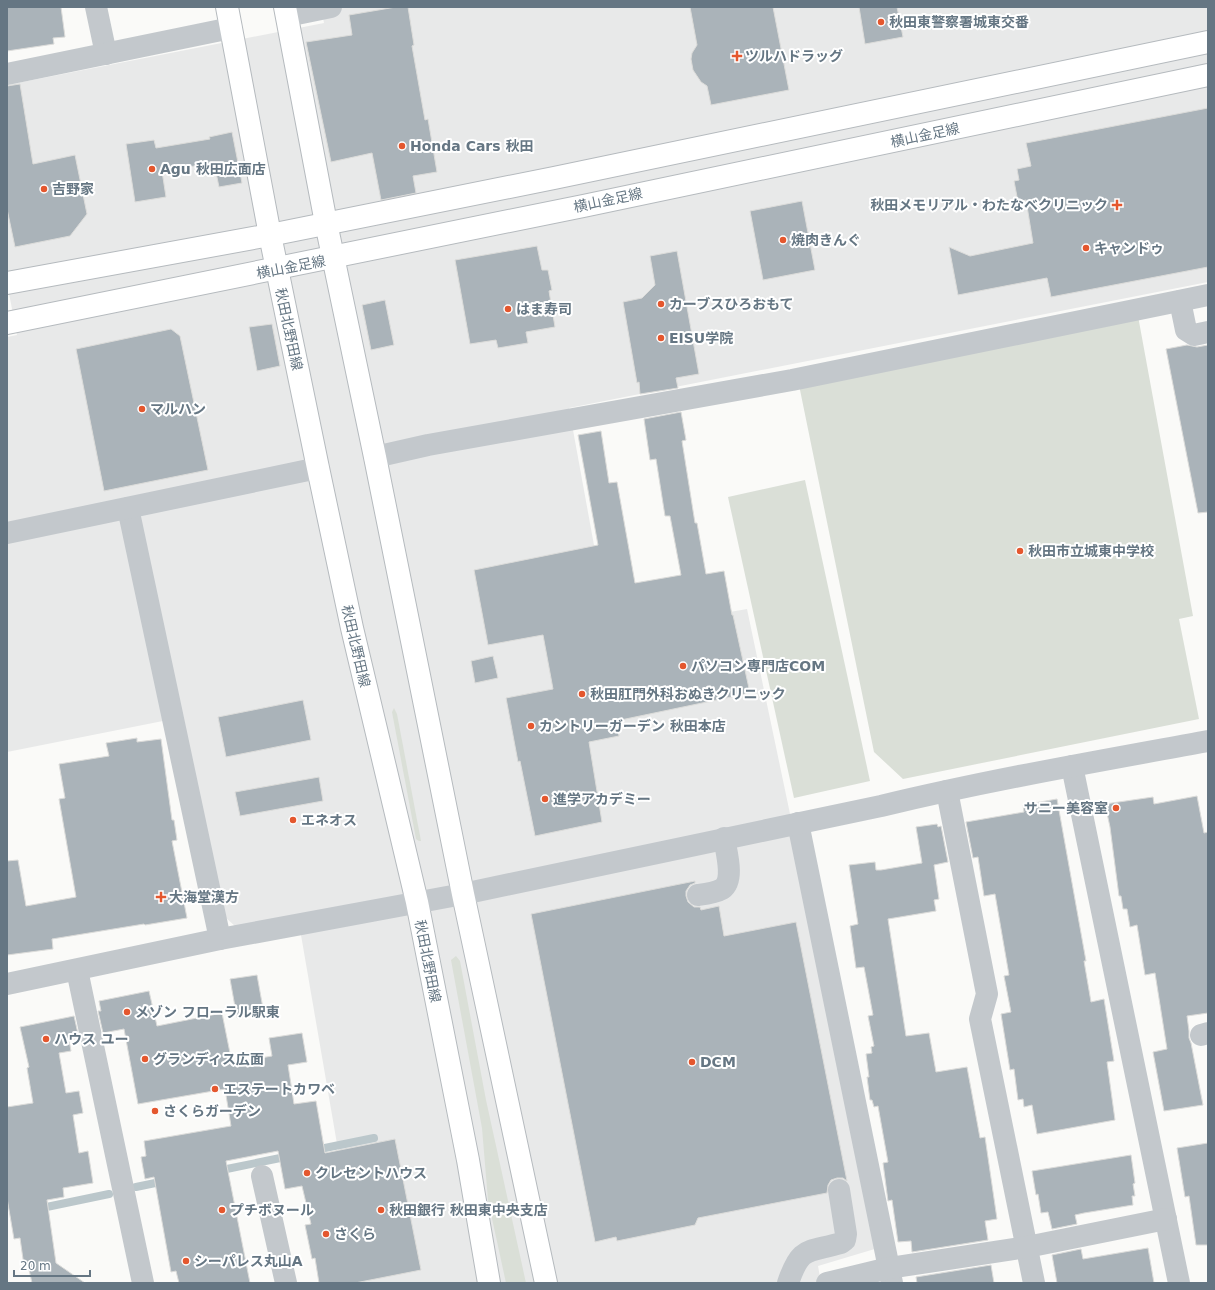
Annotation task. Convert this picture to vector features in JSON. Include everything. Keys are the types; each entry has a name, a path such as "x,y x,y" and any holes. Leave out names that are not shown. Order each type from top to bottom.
{"main road":[{"name":"秋田北野田線","path":"227,7 270,235 318,468 352,628 417,902 468,1160 490,1283"},
{"path":"286,12 326,223 463,894 546,1283"},
{"path":"7,283 270,235 554,178 1208,42"},
{"name":"横山金足線","path":"8,319 334,258 577,206 904,140 1208,75"},
{"path":"897,106 904,140"}],"street":[{"path":"96,7 106,54"},
{"path":"286,12 331,7"},
{"path":"7,74 231,28"},
{"path":"375,457 428,445 792,380 1208,295"},
{"path":"1180,300 1186,330 1194,335 1208,332"},
{"path":"7,533 318,468"},
{"path":"128,508 220,939"},
{"path":"7,984 220,939 463,894 946,791 1208,741"},
{"path":"1072,766 1178,1283"},
{"path":"946,791 987,994 980,1019 1034,1283"},
{"path":"798,823 891,1276"},
{"path":"698,895 714,892 723,888 728,880 729,870 724,838"},
{"path":"77,970 143,1283"},
{"path":"262,1176 286,1283"},
{"path":"788,1283 798,1260 804,1253 841,1244 845,1240 846,1234 839,1190"},
{"path":"827,1283 891,1276 1166,1219"}],"shaded area":[{"path":"321,7 1208,7 1208,282 569,408 610,633 747,609 878,1248 818,1266 821,1283 361,1283 301,935 236,927 214,907 178,718 7,752 7,337 17,335 7,283 7,85 324,23"},
{"name":"秋田市立城東中学校","path":"1138,316 1193,616 1179,619 1199,719 903,779 874,752 799,385"},
{"path":"805,480 870,781 794,798 728,497"},
{"path":"394,708 397,714 421,841 416,839 392,712"},
{"path":"456,956 460,961 486,1100 526,1283 506,1283 488,1200 482,1128 451,960"}],"building":[{"path":"7,7 61,7 65,37 53,38 54,44 7,51"},
{"path":"396,7 408,7 414,45 412,46 425,120 428,119 437,172 413,176 416,193 381,200 372,153 331,162 306,42 352,35 349,15"},
{"name":"ツルハドラッグ","path":"690,7 773,7 789,90 711,105 707,86 701,82 693,70 691,59 692,53 697,45"},
{"name":"秋田東警察署城東交番","path":"859,7 897,7 903,37 865,44"},
{"name":"吉野家","path":"20,84 33,164 75,155 87,214 70,236 15,247 7,209 7,86"},
{"name":"秋田メモリアル・わたなべクリニック","path":"1208,108 1208,267 1051,297 1047,278 958,295 949,247 970,256 1033,243 1026,200 1018,202 1014,181 1019,180 1017,169 1031,166 1026,143"},
{"path":"232,132 242,183 219,187 214,163 162,171 166,197 135,202 126,144 154,140 156,148 210,139 209,137"},
{"path":"802,201 815,270 763,280 750,211"},
{"name":"はま寿司","path":"537,246 542,270 548,270 552,290 549,291 555,327 526,332 528,343 498,348 496,340 470,344 455,260"},
{"name":"EISU学院","path":"677,251 699,374 676,378 678,388 640,394 623,302 642,298 655,285 650,256"},
{"path":"385,300 394,345 371,350 362,305"},
{"path":"272,324 280,366 257,371 249,327"},
{"name":"マルハン","path":"171,329 180,336 208,470 104,491 76,349"},
{"path":"1187,345 1197,347 1208,345 1208,512 1198,513 1166,349"},
{"path":"681,412 686,440 682,441 695,523 697,523 706,574 724,571 732,615 750,693 616,721 619,736 589,742 602,822 535,836 520,761 518,762 506,698 553,689 543,635 488,645 474,570 598,545 578,435 601,431 609,483 617,482 635,583 681,575 670,516 665,516 656,459 650,460 644,419"},
{"path":"493,656 498,678 475,683 471,661"},
{"path":"303,700 311,740 226,757 218,717"},
{"path":"137,738 137,742 161,739 172,820 174,820 177,840 172,841 187,918 52,939 53,949 7,955 7,861 18,860 26,906 76,897 59,799 65,798 59,764 109,756 106,743"},
{"path":"319,777 323,801 240,816 235,792"},
{"path":"1197,796 1204,833 1208,832 1208,1013 1187,1016 1189,1038 1203,1105 1164,1111 1153,1052 1167,1049 1155,973 1145,975 1137,925 1130,927 1127,909 1123,909 1121,896 1119,896 1110,827 1105,804 1153,797 1154,804"},
{"path":"1057,799 1086,961 1084,961 1091,1002 1104,999 1114,1061 1107,1062 1115,1120 1037,1134 1032,1105 1024,1107 1023,1099 1018,1100 1014,1069 1010,1070 1001,1014 1011,1012 1004,976 1009,975 995,894 984,896 978,857 973,858 966,822 1024,812 1023,805"},
{"path":"937,824 938,827 941,826 948,862 934,865 939,899 934,900 936,911 888,919 906,1036 929,1033 936,1072 967,1067 980,1138 985,1137 997,1219 985,1221 988,1240 912,1252 911,1241 898,1242 892,1200 888,1201 883,1163 888,1162 878,1106 874,1107 872,1100 870,1100 866,1054 872,1053 871,1047 874,1046 868,1016 873,1015 864,967 856,968 850,926 858,924 849,865 875,862 876,870 881,870 922,863 916,827"},
{"name":"DCM","path":"695,881 695,883 690,885 686,891 688,902 694,907 700,907 701,910 719,906 724,936 796,922 847,1181 843,1178 831,1180 828,1185 827,1193 698,1218 695,1225 617,1241 616,1237 595,1242 531,914"},
{"path":"257,975 264,1014 237,1018 230,979"},
{"path":"149,991 157,1026 222,1013 232,1063 272,1056 269,1038 302,1033 307,1062 288,1065 294,1104 316,1101 325,1153 395,1139 421,1270 355,1283 319,1283 315,1258 312,1259 305,1225 311,1224 302,1186 285,1189 278,1151 226,1161 250,1283 179,1283 176,1271 171,1272 154,1177 145,1179 141,1157 146,1156 144,1141 231,1126 225,1089 138,1104 124,1029 103,1033 98,1011 101,1011 99,1001"},
{"path":"74,1016 79,1038 69,1040 71,1051 59,1053 66,1093 79,1091 83,1113 73,1115 79,1153 88,1151 93,1183 63,1188 64,1197 47,1200 56,1263 85,1283 32,1283 28,1265 24,1266 20,1238 14,1239 7,1198 7,1107 33,1103 27,1068 29,1067 20,1027"},
{"path":"1208,1143 1208,1245 1196,1245 1189,1196 1185,1197 1177,1148"},
{"path":"1131,1155 1135,1183 1133,1184 1135,1196 1132,1196 1133,1205 1075,1215 1077,1224 1052,1229 1048,1212 1041,1213 1032,1171"},
{"path":"1148,1248 1154,1283 1057,1283 1052,1255 1081,1249 1083,1259"},
{"path":"991,1265 994,1283 917,1283 916,1277"}],"waterway":[{"path":"315,1150 374,1138"},
{"path":"217,1171 290,1156"},
{"path":"136,1187 165,1181"},
{"path":"37,1209 109,1194"}],"place":[{"name":"秋田東警察署城東交番","path":"881,22"},
{"name":"ツルハドラッグ","path":"737,56"},
{"name":"Honda Cars 秋田","path":"402,146"},
{"name":"Agu 秋田広面店","path":"152,169"},
{"name":"吉野家","path":"44,189"},
{"name":"秋田メモリアル・わたなべクリニック","path":"1117,205"},
{"name":"焼肉きんぐ","path":"783,240"},
{"name":"キャンドゥ","path":"1086,248"},
{"name":"カーブスひろおもて","path":"661,304"},
{"name":"はま寿司","path":"508,309"},
{"name":"EISU学院","path":"661,338"},
{"name":"マルハン","path":"142,409"},
{"name":"秋田市立城東中学校","path":"1020,551"},
{"name":"パソコン専門店COM","path":"683,666"},
{"name":"秋田肛門外科おぬきクリニック","path":"582,694"},
{"name":"カントリーガーデン 秋田本店","path":"531,726"},
{"name":"進学アカデミー","path":"545,799"},
{"name":"サニー美容室","path":"1116,808"},
{"name":"エネオス","path":"293,820"},
{"name":"大海堂漢方","path":"161,897"},
{"name":"メゾン フローラル駅東","path":"127,1012"},
{"name":"ハウス ユー","path":"46,1039"},
{"name":"グランディス広面","path":"145,1059"},
{"name":"DCM","path":"692,1062"},
{"name":"エステートカワベ","path":"215,1089"},
{"name":"さくらガーデン","path":"155,1111"},
{"name":"クレセントハウス","path":"307,1173"},
{"name":"プチボヌール","path":"222,1210"},
{"name":"秋田銀行 秋田東中央支店","path":"381,1210"},
{"name":"さくら","path":"326,1234"},
{"name":"シーパレス丸山A","path":"186,1261"}]}
